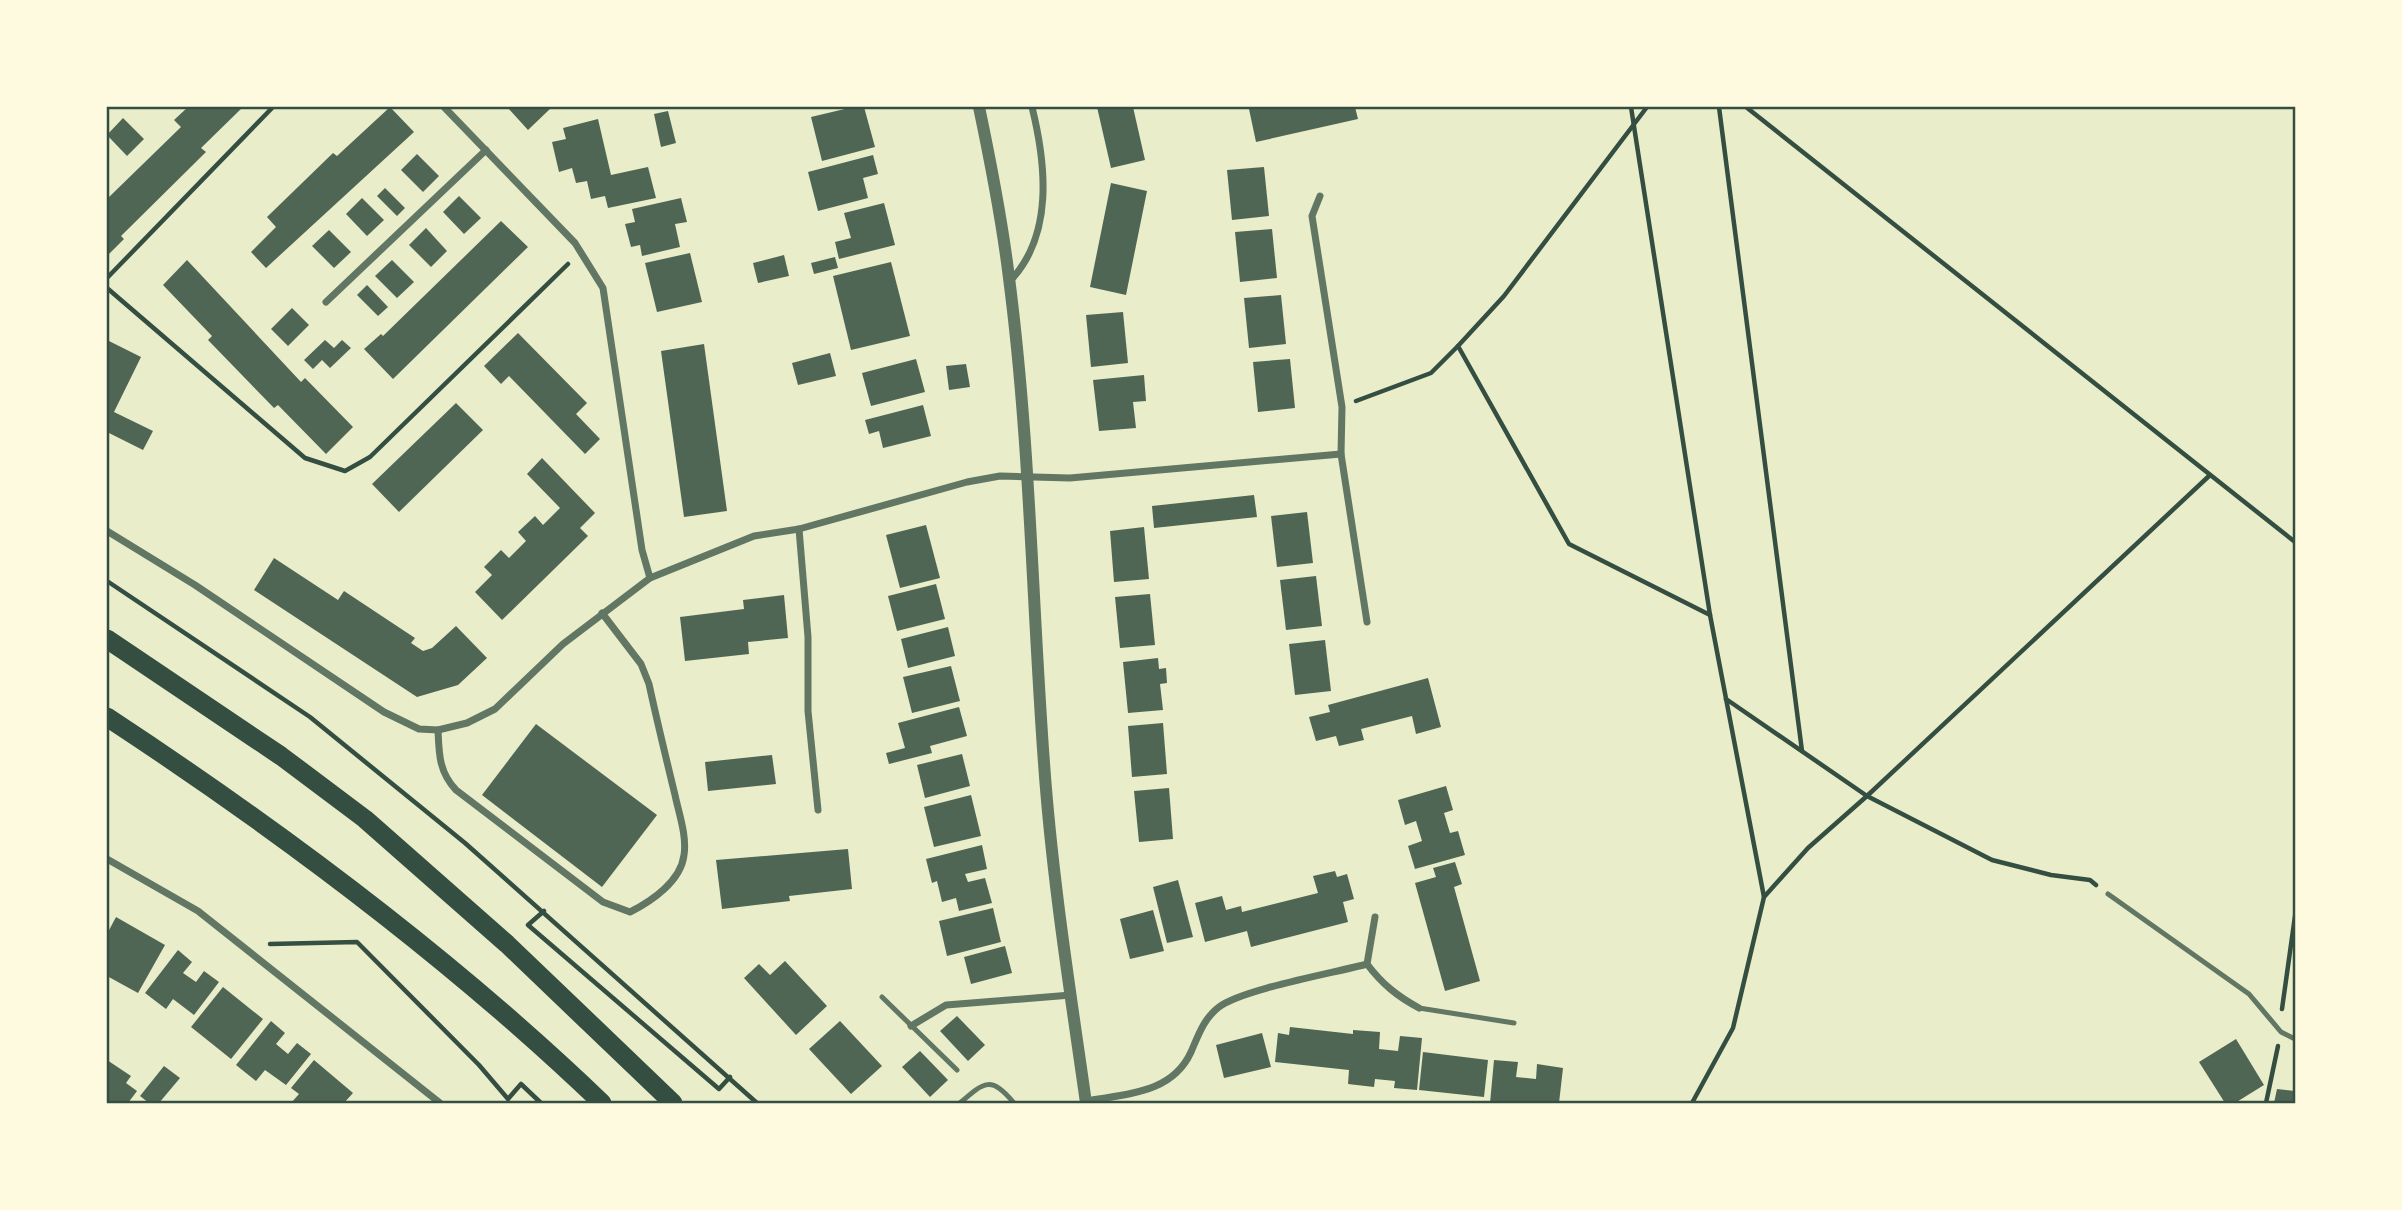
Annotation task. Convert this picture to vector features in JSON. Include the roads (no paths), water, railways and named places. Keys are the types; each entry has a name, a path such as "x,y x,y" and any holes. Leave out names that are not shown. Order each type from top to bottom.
{"highway":[{"path":"107,639 281,756 365,820 507,944 673,1103"},
{"path":"107,718 222,793 370,903 499,1010 602,1103"}],"street":[{"path":"444,107 580,252 603,288 642,550 650,578"},
{"path":"979,107 999,203 1010,281 1028,475 1044,764 1060,930 1086,1102 1152,1089 1167,1082 1188,1059 1209,1016 1229,1001 1367,964"},
{"path":"1010,281 1026,264 1038,233 1043,161 1032,107"},
{"path":"326,302 486,150"},
{"path":"1320,196 1312,216 1342,407 1341,454 1367,622"},
{"path":"107,531 195,585 384,712 419,729 438,730 467,723 495,709 563,644 650,578 754,536 799,529 967,482 1028,475 1070,478 1341,454"},
{"path":"799,529 808,637 808,711 818,810"},
{"path":"438,730 440,763 445,778 456,790 603,902 630,912 646,904 671,882 678,871 684,855 683,829 649,684 641,664 602,613"},
{"path":"107,859 198,911 440,1103"},
{"path":"1375,917 1367,964 1381,982 1419,1008"},
{"path":"911,1026 946,1005 1071,995"}],"lane":[{"path":"2108,894 2249,994 2281,1031 2295,1039"},
{"path":"882,997 911,1026 929,1039 957,1070"},
{"path":"1419,1008 1514,1023"},
{"path":"960,1103 987,1083 999,1085 1014,1103"}]}
